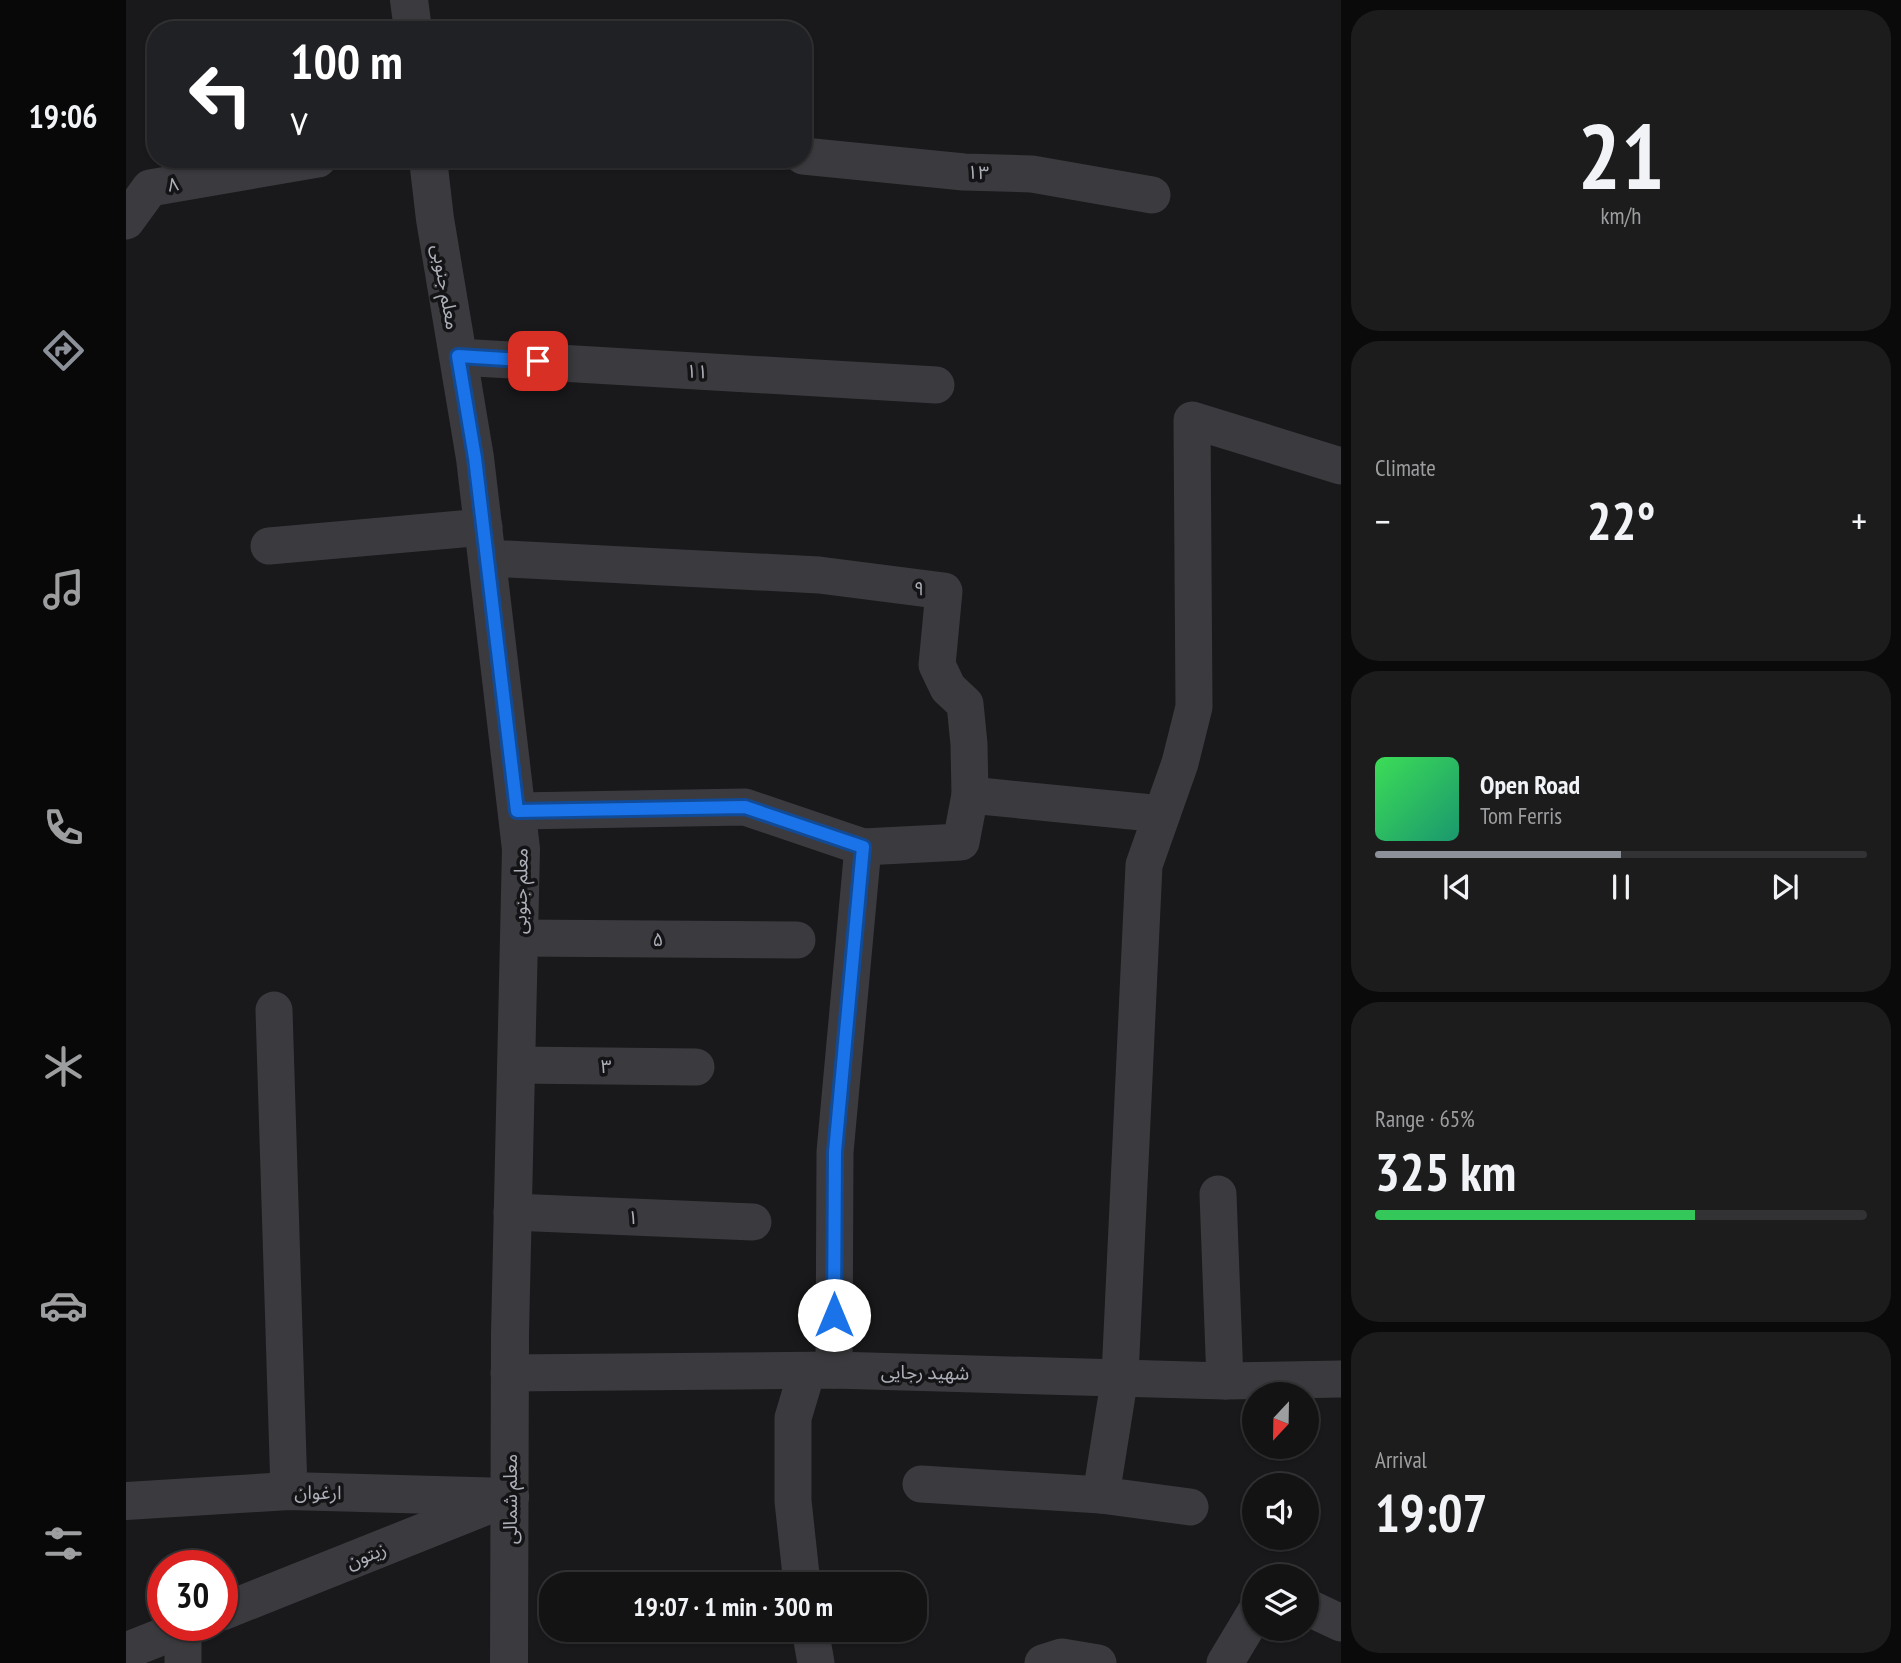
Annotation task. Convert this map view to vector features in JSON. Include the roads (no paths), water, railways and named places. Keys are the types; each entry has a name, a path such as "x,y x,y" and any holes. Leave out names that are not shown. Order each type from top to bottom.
{"street":[{"path":"409,0 412,21"},
{"name":"۱۳","path":"812,157 964,172 1032,174 1152,195"},
{"name":"۸","path":"126,221 150,188 266,168"},
{"name":"معلم جنوبی","path":"429,168 435,219 475,458 521,849 510,1334"},
{"name":"۱۱","path":"458,356 936,385"},
{"path":"1101,1495 1120,1377 1144,865 1180,763 1194,707 1192,420 1341,466"},
{"path":"270,546 485,542"},
{"name":"۹","path":"485,542 819,575 944,591 937,665 948,688 965,704 970,795"},
{"path":"517,811 745,807 863,847 961,842 970,795 1162,814"},
{"path":"801,1572 793,1502 793,1418 820,1370 835,1152 863,847"},
{"name":"۵","path":"519,938 797,940"},
{"path":"274,1010 289,1491"},
{"name":"۳","path":"516,1065 696,1067"},
{"path":"1218,1194 1224,1381"},
{"name":"۱","path":"512,1212 753,1222"},
{"name":"معلم شمالی","path":"509,1663 510,1334"},
{"name":"شهید رجایی","path":"509,1373 820,1370 1224,1381 1341,1379"},
{"path":"921,1484 1101,1495 1190,1507"},
{"name":"ارغوان","path":"126,1501 289,1491 510,1497"},
{"name":"زیتون","path":"238,1606 510,1497"},
{"path":"1319,1613 1341,1623"},
{"path":"1225,1663 1242,1635"},
{"path":"126,1651 175,1641"},
{"path":"812,1642 816,1663"},
{"path":"1043,1663 1062,1657 1098,1663"}]}
